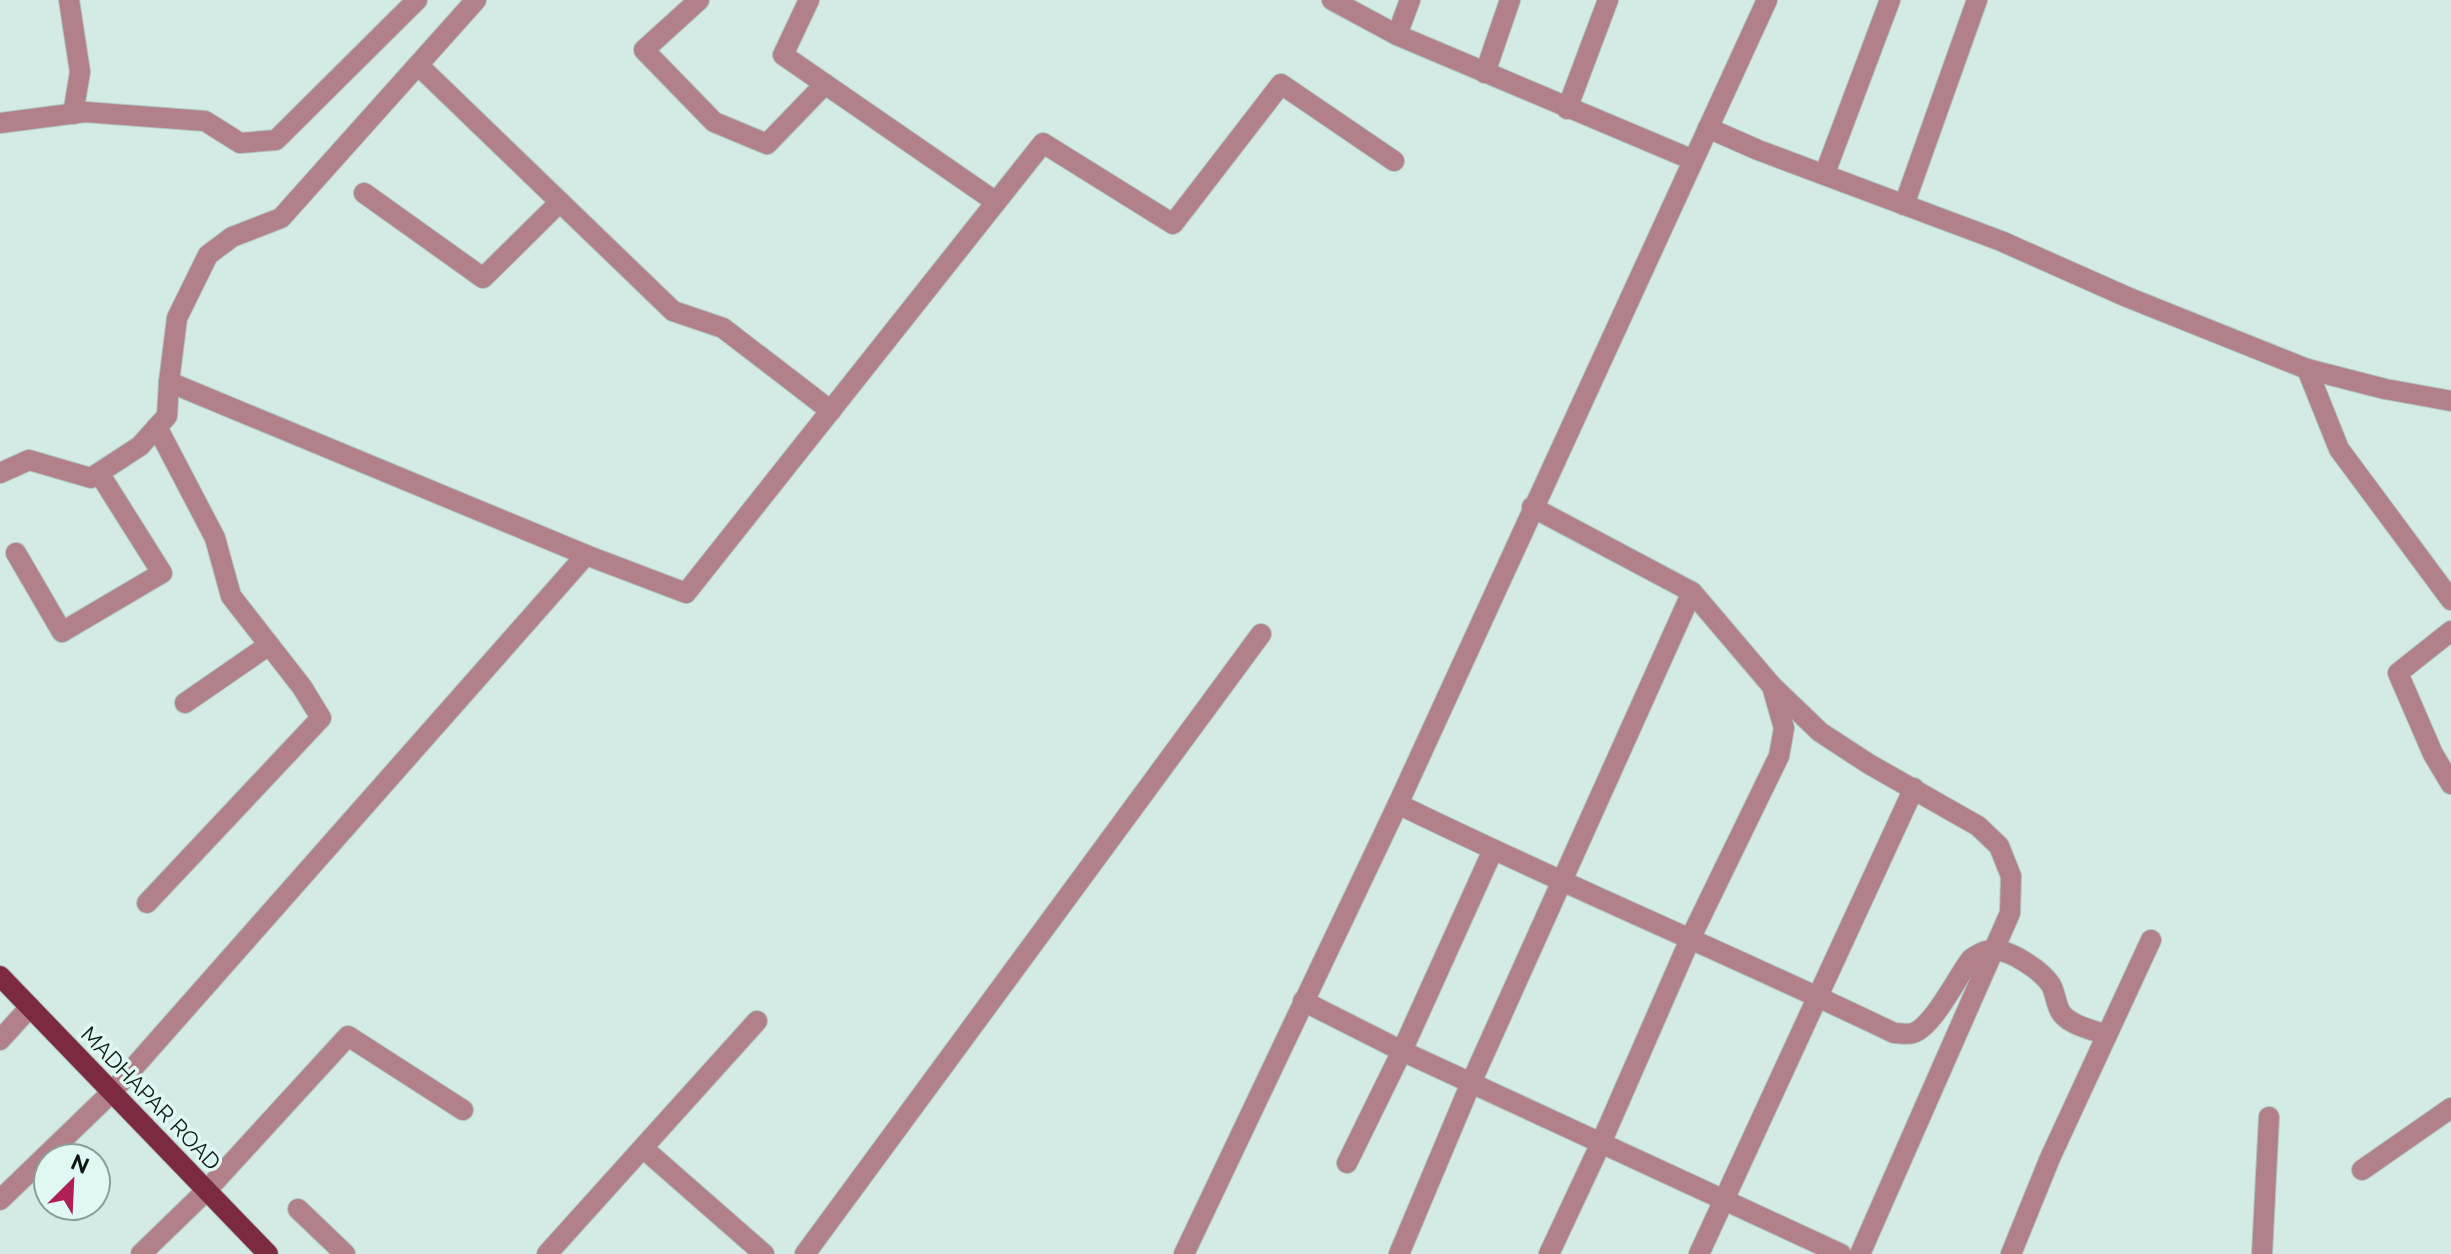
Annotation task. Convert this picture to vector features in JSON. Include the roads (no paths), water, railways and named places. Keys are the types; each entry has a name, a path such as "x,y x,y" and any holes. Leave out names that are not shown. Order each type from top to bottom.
{"main road":[{"name":"MADHAPAR ROAD","path":"0,977 268,1254"}],"street":[{"path":"69,0 80,72 73,114"},
{"path":"0,123 85,112 205,121 240,143 276,140 417,0"},
{"path":"0,473 29,460 91,478 140,446 167,416 177,318 208,255 232,237 281,218 476,0"},
{"path":"699,0 644,50 714,122 767,144 825,84"},
{"path":"809,0 783,55 996,202"},
{"path":"1332,0 1397,35 1693,160"},
{"path":"1397,35 1410,0"},
{"path":"1485,73 1510,0"},
{"path":"1567,109 1608,0"},
{"path":"1184,1254 1398,804 1767,0"},
{"path":"1825,173 1890,0"},
{"path":"1904,205 1977,0"},
{"path":"418,65 673,311 723,328 831,411"},
{"path":"169,382 586,555 686,593 1043,143 1173,224 1281,84 1394,161"},
{"path":"1708,128 2001,241 2127,297 2307,369 2385,389 2451,401"},
{"path":"364,193 483,278 560,202"},
{"path":"2307,369 2339,449 2451,600"},
{"path":"147,903 321,718 302,687 231,596 215,538 157,427"},
{"path":"16,553 62,632 162,573 99,473"},
{"path":"1532,507 1692,592 1772,686 1820,732 1869,764 1978,826 1999,846 2011,876 2010,913 1860,1254"},
{"path":"0,1200 112,1092 586,555"},
{"path":"1399,1254 1471,1083 1692,592"},
{"path":"2451,631 2398,673 2433,754 2451,784"},
{"path":"805,1254 1261,634"},
{"path":"185,703 269,645"},
{"path":"1549,1254 1691,937 1779,756 1784,728 1772,686"},
{"path":"1699,1254 1914,788"},
{"path":"1398,804 1894,1033 1910,1035 1920,1030 1971,959 1994,950 2019,959 2039,971 2050,984 2060,1012 2069,1021 2107,1035"},
{"path":"1347,1163 1402,1051 1493,850"},
{"path":"2011,1254 2050,1158 2151,940"},
{"path":"1303,1001 1402,1051 1841,1254"},
{"path":"0,1040 30,1007"},
{"path":"547,1254 757,1021"},
{"path":"141,1254 207,1190 348,1036 463,1110"},
{"path":"2362,1170 2451,1108"},
{"path":"2262,1254 2269,1117"},
{"path":"643,1148 764,1254"},
{"path":"298,1209 345,1254"}]}
